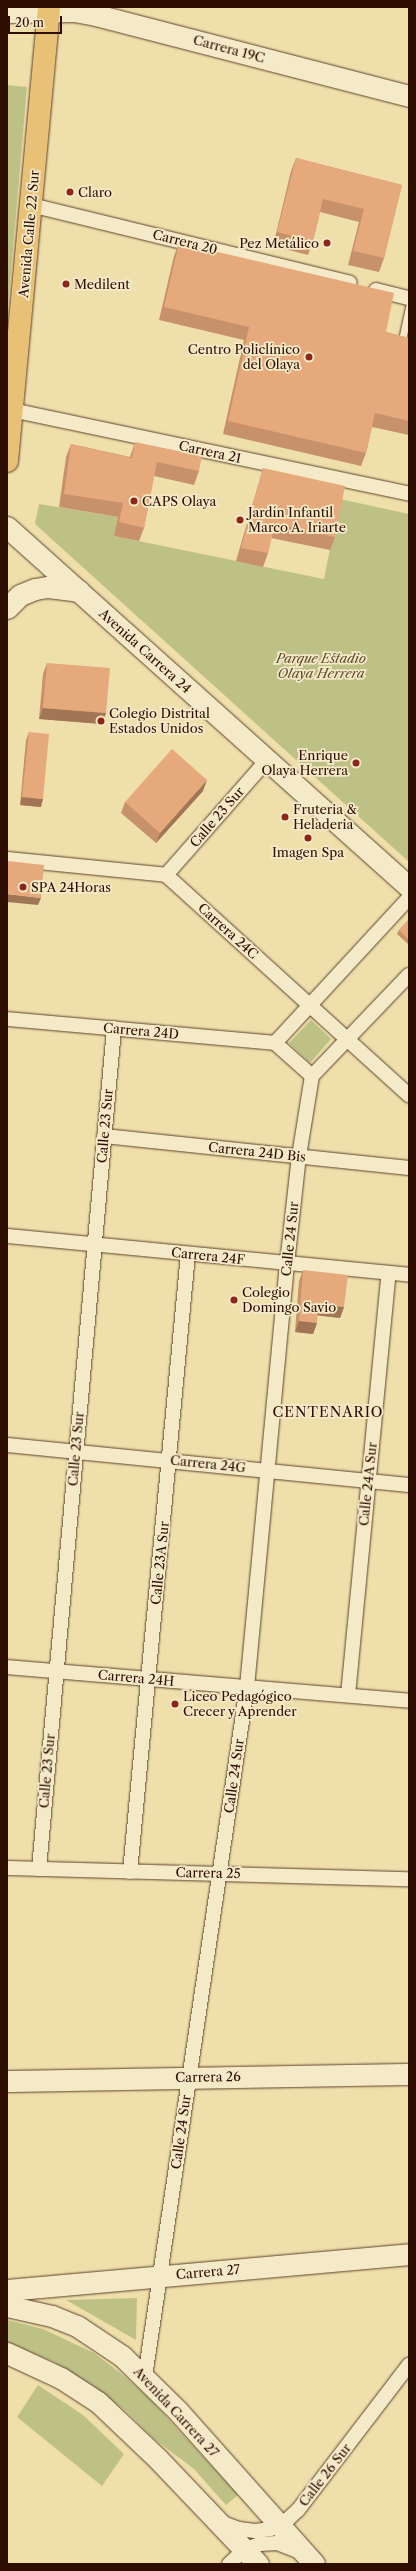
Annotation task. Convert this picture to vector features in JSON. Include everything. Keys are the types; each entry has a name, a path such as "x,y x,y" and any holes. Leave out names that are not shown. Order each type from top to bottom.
{"main road":[{"name":"Carrera 19C","path":"7,12 49,10 74,11 96,15 409,96"},
{"name":"Avenida Calle 22 Sur","path":"7,461 49,10"},
{"name":"Avenida Carrera 24","path":"7,526 409,887"},
{"path":"7,608 20,595 35,589 48,587 79,591"},
{"name":"Carrera 26","path":"7,2081 409,2074"},
{"name":"Carrera 27","path":"7,2290 409,2254"},
{"name":"Avenida Carrera 27","path":"7,2306 52,2316 77,2326 116,2352 145,2377 312,2561"},
{"path":"7,2353 61,2378 98,2402 126,2426 251,2557"}],"street":[{"name":"Carrera 20","path":"31,205 409,298"},
{"name":"Carrera 21","path":"12,410 409,494"},
{"name":"Calle 23 Sur","path":"166,875 267,760"},
{"path":"7,859 166,875"},
{"name":"Carrera 24C","path":"166,875 409,1095"},
{"path":"409,898 275,1043 312,1076 409,975"},
{"name":"Carrera 24D","path":"7,1018 275,1043"},
{"name":"Calle 23 Sur","path":"39,1869 55,1671 96,1244 114,1028"},
{"name":"Calle 24 Sur","path":"145,2377 246,1687 287,1264 299,1156 312,1076"},
{"name":"Carrera 24D Bis","path":"104,1136 409,1168"},
{"name":"Carrera 24F","path":"7,1236 409,1275"},
{"name":"Calle 23A Sur","path":"130,1872 170,1461 188,1254"},
{"name":"Calle 24A Sur","path":"348,1696 389,1273"},
{"name":"Carrera 24G","path":"7,1445 409,1484"},
{"name":"Carrera 24H","path":"7,1666 409,1701"},
{"name":"Carrera 25","path":"7,1868 409,1879"},
{"name":"Calle 26 Sur","path":"214,2518 232,2527 247,2531 264,2530 279,2526 298,2510 409,2365"},
{"path":"229,2564 251,2557 260,2544 277,2543 293,2548 312,2561"}],"lane":[{"path":"402,340 409,307"}],"green space":[{"path":"7,85 27,87 7,318"},
{"name":"Parque Estadio Olaya Herrera","path":"340,499 409,514 409,862 35,524 39,504 118,517 114,536 324,579"},
{"path":"311,1020 331,1039 310,1063 289,1043"},
{"path":"137,2298 136,2340 66,2300"},
{"path":"7,2320 43,2329 94,2353 123,2375 150,2399 238,2495 226,2505 194,2469 153,2438 126,2411 92,2385 54,2362 7,2342"},
{"path":"38,2385 83,2415 124,2454 102,2486 17,2417"}],"building":[{"path":"296,158 402,185 384,258 353,251 364,209 323,199 313,241 277,232"},
{"name":"Centro Policlínico del Olaya","path":"179,243 394,293 386,332 409,338 409,421 375,413 366,453 228,421 249,327 164,307"},
{"path":"135,442 202,456 199,471 157,462 144,528 119,522 123,503 64,494 71,444 132,458"},
{"path":"263,468 345,486 335,537 275,524 268,553 241,548"},
{"path":"47,663 110,668 106,713 43,708"},
{"path":"29,732 49,734 43,799 22,797"},
{"path":"172,749 207,780 160,833 125,802"},
{"name":"SPA 24Horas","path":"7,861 44,865 41,898 7,894"},
{"path":"409,919 409,940 399,930"},
{"path":"303,1270 348,1275 344,1307 318,1304 317,1323 299,1321"}],"place":[{"name":"Claro","path":"70,192"},
{"name":"Pez Metálico","path":"327,243"},
{"name":"Medilent","path":"66,284"},
{"name":"Centro Policlínico del Olaya","path":"309,357"},
{"name":"CAPS Olaya","path":"134,501"},
{"name":"Jardín Infantil Marco A. Iriarte","path":"240,520"},
{"name":"Colegio Distrital Estados Unidos","path":"101,721"},
{"name":"Enrique Olaya Herrera","path":"356,763"},
{"name":"Fruteria & Heladeria","path":"285,817"},
{"name":"Imagen Spa","path":"308,838"},
{"name":"SPA 24Horas","path":"23,887"},
{"name":"Colegio Domingo Savio","path":"234,1300"},
{"name":"Liceo Pedagógico Crecer y Aprender","path":"175,1704"}],"district":[{"name":"CENTENARIO","path":"328,1412"}]}
